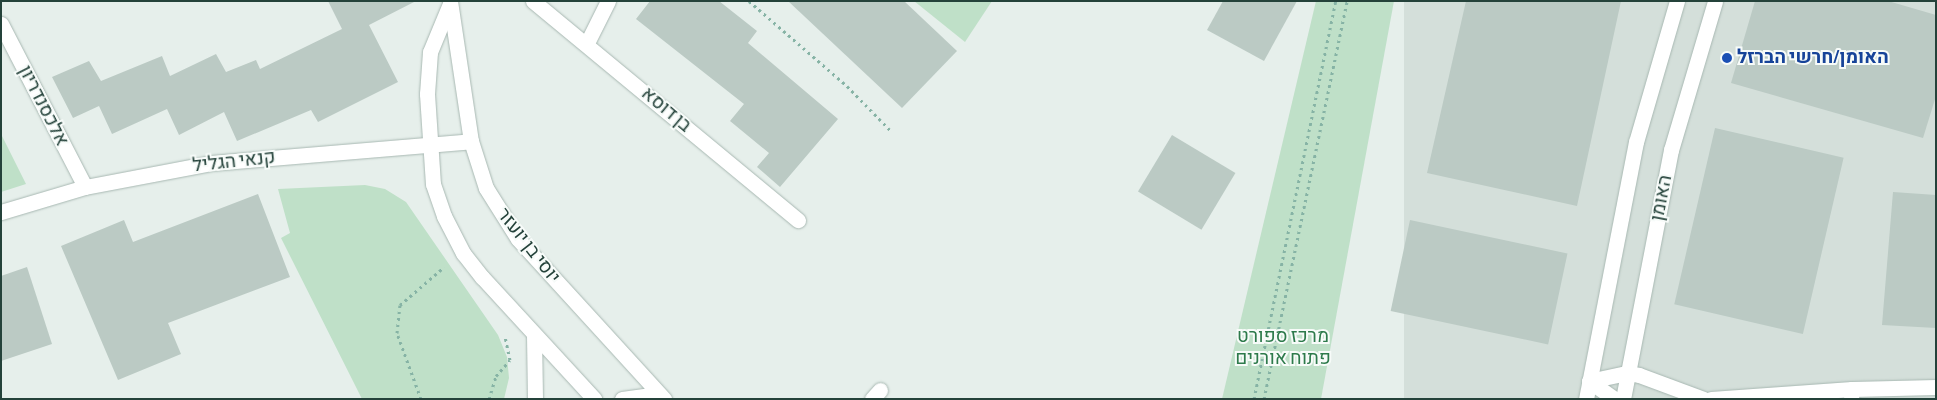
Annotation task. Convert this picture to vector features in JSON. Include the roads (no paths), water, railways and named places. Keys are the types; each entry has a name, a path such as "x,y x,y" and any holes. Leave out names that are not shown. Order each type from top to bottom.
{"street":[{"name":"בן דוסא","path":"533,1 587,43 798,220"},
{"path":"587,43 608,1"},
{"name":"האומן","path":"1586,399 1636,142 1677,1"},
{"name":"האומן","path":"1623,399 1671,150 1715,1"},
{"name":"יוסי בן יועזר","path":"450,3 471,140 486,188 518,240 660,397"},
{"name":"יוסי בן יועזר","path":"450,3 430,52 428,145 432,184 463,253 534,335 594,399"},
{"name":"אלכסנדריון","path":"1,24 85,187"},
{"name":"קנאי הגליל","path":"1,212 85,187 210,163 471,140"},
{"path":"534,335 537,385 535,399"},
{"path":"1589,381 1627,373 1704,399"},
{"path":"1589,381 1615,399"},
{"path":"1711,399 1851,394 1936,387"},
{"path":"622,399 660,397"}],"place":[{"name":"האומן/חרשי הברזל","path":"1727,58"}],"park label":[{"name":"מרכז ספורט פתוח אורנים","path":"1283,348"}]}
